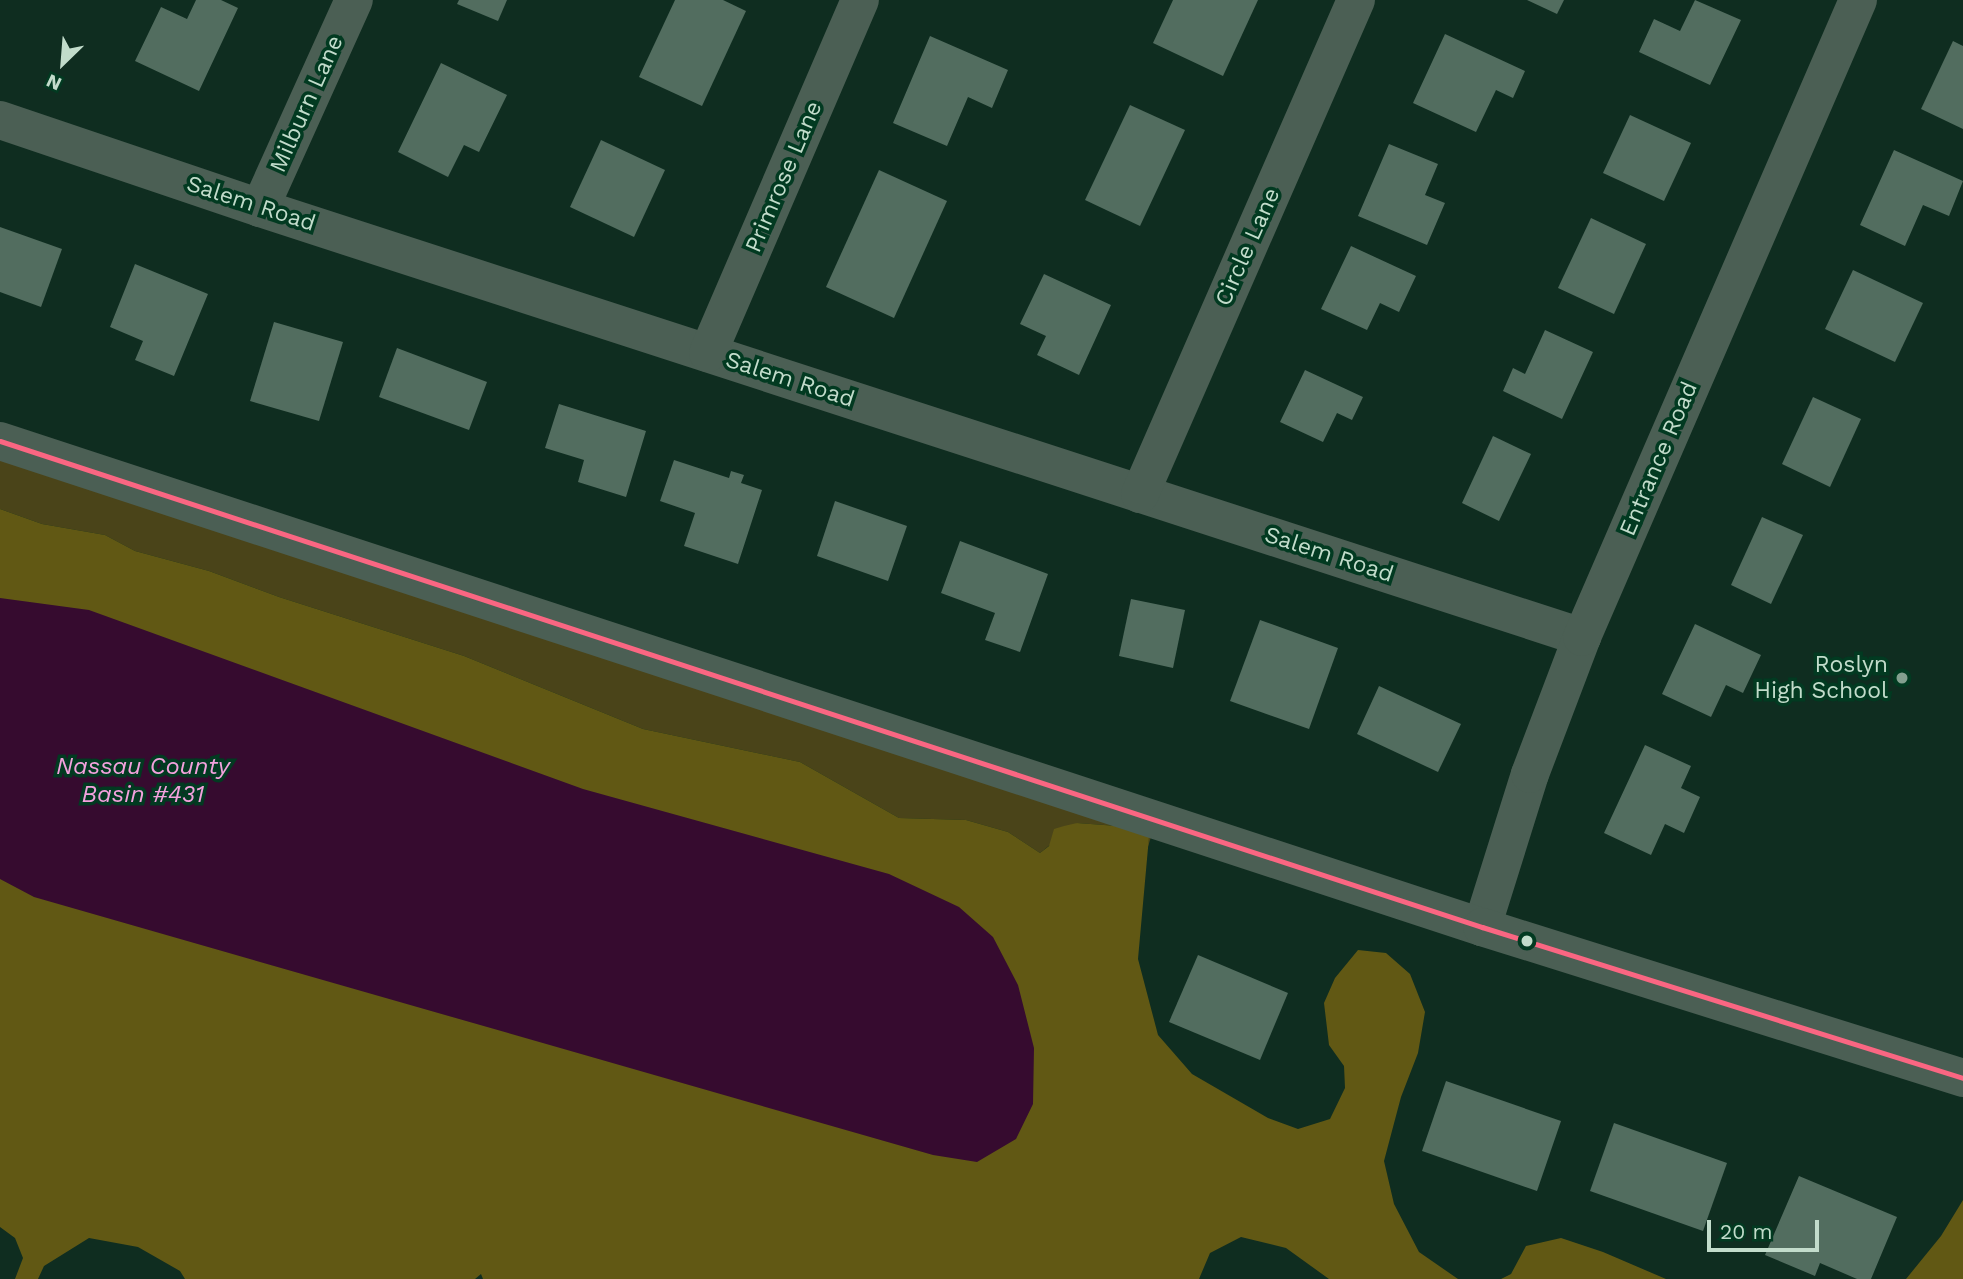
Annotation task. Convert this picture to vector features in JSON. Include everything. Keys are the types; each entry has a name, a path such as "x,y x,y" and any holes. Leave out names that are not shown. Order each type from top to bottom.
{"street":[{"name":"Milburn Lane","path":"260,208 354,0"},
{"name":"Primrose Lane","path":"708,353 860,0"},
{"name":"Circle Lane","path":"1140,494 1356,0"},
{"name":"Entrance Road","path":"1482,927 1530,774 1582,636 1858,0"},
{"name":"Salem Road","path":"0,120 260,208 1582,636"},
{"path":"0,441 1482,927 1963,1078"}],"shaded area":[{"path":"0,440 1155,824 1147,850 1149,837 1131,827 1077,823 1040,853 1008,832 966,820 899,818 800,762 643,729 464,656 279,597 209,571 135,551 105,535 42,524 0,509"},
{"path":"0,509 42,524 105,535 135,551 209,571 279,597 464,656 643,729 800,762 899,818 966,820 1008,832 1040,853 1049,846 1054,829 1064,826 1077,823 1131,827 1149,837 1138,959 1158,1035 1192,1074 1268,1118 1298,1129 1330,1119 1345,1088 1344,1066 1329,1045 1324,1003 1335,978 1358,950 1386,953 1410,974 1425,1012 1418,1053 1401,1097 1384,1161 1394,1204 1419,1252 1458,1279 1329,1279 1286,1248 1241,1237 1210,1253 1199,1279 483,1279 481,1274 475,1279 185,1279 180,1271 138,1247 89,1238 44,1266 38,1279 15,1279 23,1258 15,1238 0,1227"},
{"path":"1963,1200 1963,1279 1906,1279 1941,1236"},
{"path":"1561,1238 1603,1252 1666,1279 1501,1279 1511,1274 1526,1246"}],"water":[{"name":"Nassau County Basin #431","path":"0,598 89,610 583,789 889,874 959,907 993,937 1018,985 1034,1048 1033,1104 1016,1139 977,1162 933,1155 34,897 0,879"}],"building":[{"path":"196,0 221,0 238,8 199,91 135,61 161,7 187,19"},
{"path":"459,0 507,0 498,21 457,4"},
{"path":"675,0 723,0 746,11 702,106 639,77"},
{"path":"1173,0 1258,0 1223,76 1153,43"},
{"path":"1527,0 1564,0 1557,14"},
{"path":"1695,0 1741,20 1710,85 1639,52 1654,19 1680,31"},
{"path":"1445,34 1525,71 1513,98 1496,90 1476,132 1413,103"},
{"path":"930,36 1008,70 992,108 968,97 947,146 893,123"},
{"path":"1953,41 1963,46 1963,129 1921,109"},
{"path":"441,63 507,95 479,152 464,145 448,177 398,152"},
{"path":"1130,105 1185,130 1140,226 1085,200"},
{"path":"1630,115 1691,143 1664,201 1603,173"},
{"path":"601,140 665,170 634,237 570,207"},
{"path":"1389,144 1438,164 1425,195 1445,203 1427,245 1358,216"},
{"path":"1894,150 1963,181 1949,216 1923,205 1905,246 1860,225"},
{"path":"879,170 947,201 894,318 826,287"},
{"path":"1591,218 1646,244 1614,314 1558,288"},
{"path":"0,227 62,249 41,307 0,292"},
{"path":"1351,246 1416,276 1399,312 1380,303 1367,330 1321,309"},
{"path":"135,264 208,294 174,376 135,360 143,341 110,327"},
{"path":"1853,270 1923,303 1895,362 1825,329"},
{"path":"1044,274 1111,305 1079,375 1037,355 1046,336 1020,324"},
{"path":"274,322 343,342 319,421 250,401"},
{"path":"1545,330 1593,352 1562,419 1503,391 1513,368 1525,374"},
{"path":"397,348 487,382 469,430 379,397"},
{"path":"1305,370 1363,397 1352,420 1337,413 1323,442 1280,422"},
{"path":"1813,397 1861,419 1830,487 1782,464"},
{"path":"559,404 646,431 626,497 578,482 584,460 545,448"},
{"path":"1493,436 1531,454 1499,521 1462,503"},
{"path":"674,460 729,478 731,471 744,475 741,483 762,490 738,564 684,546 695,513 660,501"},
{"path":"835,501 907,526 888,581 817,556"},
{"path":"1762,517 1803,535 1771,604 1731,585"},
{"path":"960,541 1048,574 1020,652 985,640 995,613 941,593"},
{"path":"1131,599 1185,610 1173,668 1119,656"},
{"path":"1260,620 1338,648 1309,729 1230,701"},
{"path":"1695,624 1761,655 1743,693 1726,685 1711,717 1662,694"},
{"path":"1379,686 1461,724 1438,772 1357,734"},
{"path":"1645,745 1691,766 1681,788 1700,797 1684,833 1665,824 1651,855 1604,833"},
{"path":"1198,955 1288,993 1260,1060 1169,1022"},
{"path":"1446,1081 1561,1121 1537,1191 1422,1151"},
{"path":"1614,1123 1727,1163 1703,1231 1590,1191"},
{"path":"1799,1176 1897,1217 1871,1279 1857,1279 1820,1263 1815,1276 1765,1255"}],"transit line":[{"path":"0,441 1482,927 1963,1078"}],"place":[{"name":"Roslyn High School","path":"1902,678"}]}
